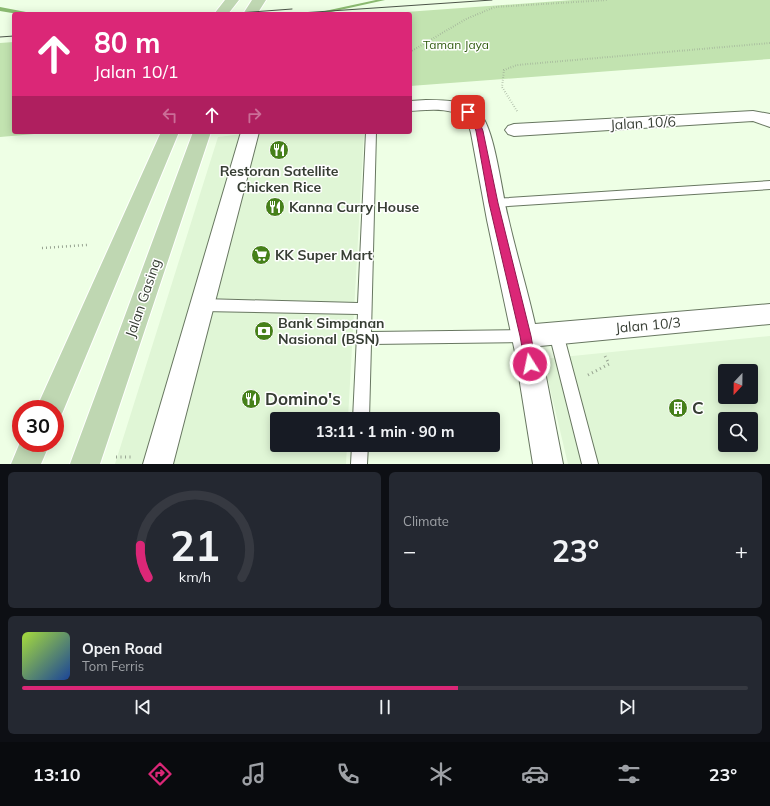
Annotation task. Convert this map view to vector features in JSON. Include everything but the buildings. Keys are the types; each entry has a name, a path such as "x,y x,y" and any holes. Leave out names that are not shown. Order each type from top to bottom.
{"main road":[{"path":"223,12 232,0"},
{"path":"251,12 259,0"},
{"path":"54,400 169,134"},
{"name":"Jalan Gasing","path":"85,464 201,134"},
{"path":"26,464 31,452"}],"street":[{"path":"412,106 445,106 468,112 475,119 480,131 494,203 525,336 548,464"},
{"name":"Jalan 10/6","path":"522,130 753,116 764,118 770,122"},
{"path":"158,464 249,134"},
{"name":"Jalan 10/3","path":"525,336 770,314"}],"lane":[{"path":"361,412 371,134"},
{"path":"494,203 770,185"},
{"path":"202,305 364,309"},
{"path":"556,334 590,464"},
{"path":"364,338 525,336"},
{"path":"359,464 360,452"}],"path":[{"path":"412,51 466,19 495,7 607,0"},
{"path":"522,130 502,87 504,70 517,64 770,42"},
{"path":"42,248 87,245"},
{"path":"569,381 596,372 609,364 603,351"}],"shaded area":[{"path":"241,134 364,134 348,412 270,412 270,452 347,452 346,464 115,464 218,137"},
{"path":"770,336 770,464 568,464 543,359"}],"green space":[{"name":"Taman Jaya","path":"573,0 770,0 770,59 412,86 412,12 406,12"},
{"path":"12,42 12,134 34,134 0,137 0,43"}],"waterway":[{"path":"324,12 383,0"},
{"path":"0,9 16,12"}],"tram line":[{"path":"315,12 492,0"},
{"path":"252,12 292,9"},
{"path":"0,37 12,36"}],"place":[{"name":"Restoran Satellite Chicken Rice","path":"279,150"},
{"name":"Kanna Curry House","path":"275,207"},
{"name":"KK Super Mart","path":"261,255"},
{"name":"Bank Simpanan Nasional (BSN)","path":"264,331"},
{"name":"Domino's","path":"251,399"},
{"name":"C","path":"678,408"}],"route":[{"path":"468,112 475,119 480,131 494,203 525,336 530,364"}]}
